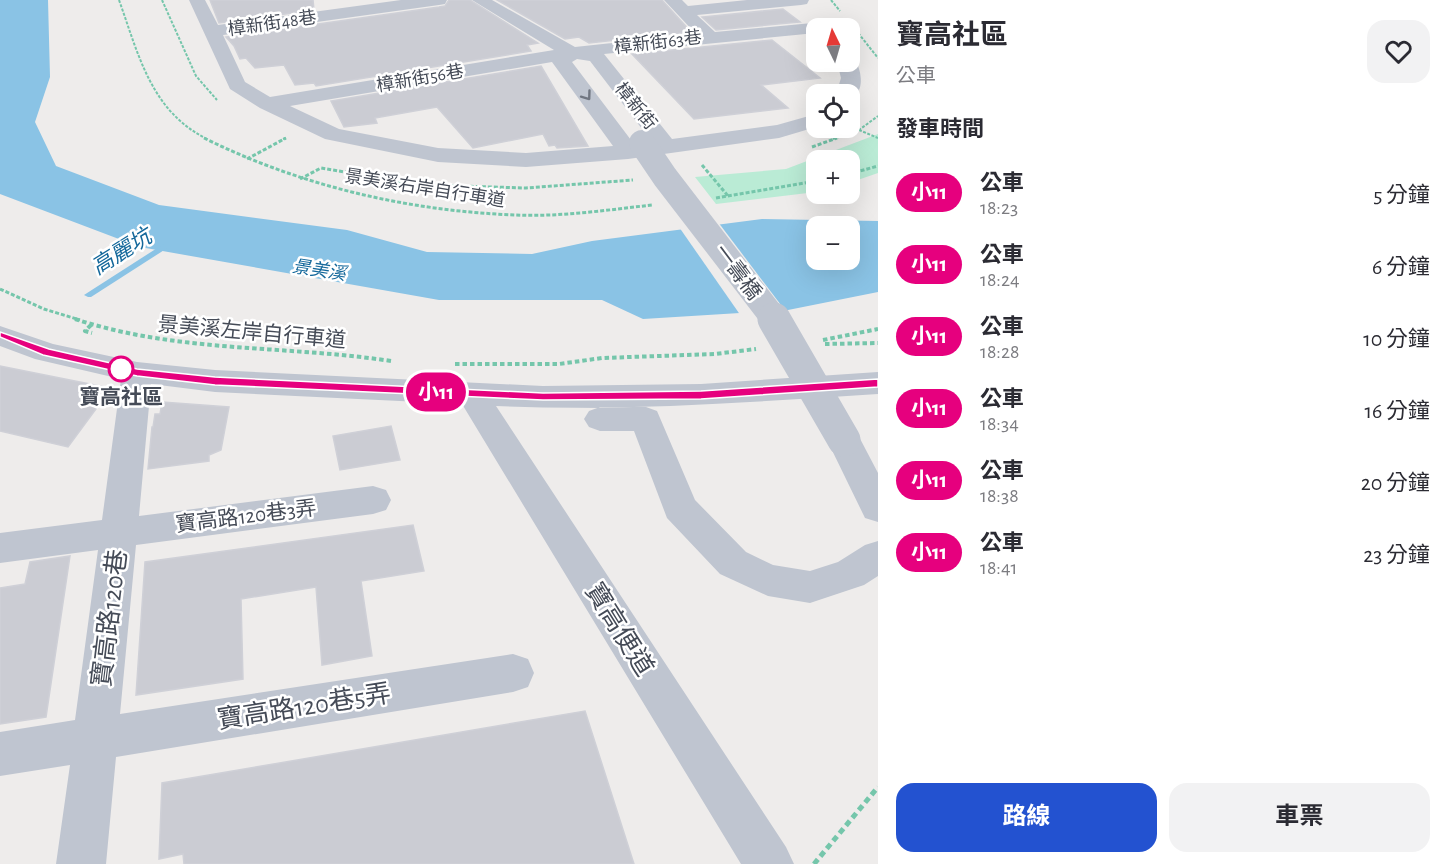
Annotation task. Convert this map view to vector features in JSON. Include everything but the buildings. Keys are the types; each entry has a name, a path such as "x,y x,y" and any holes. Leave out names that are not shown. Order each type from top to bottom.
{"street":[{"path":"197,0 237,85 267,104 333,134 438,155 526,160 635,147 667,147 779,132 806,123"},
{"name":"樟新街48巷","path":"212,32 439,0"},
{"name":"樟新街","path":"480,0 573,52 597,56 667,147"},
{"path":"678,6 802,0 816,18"},
{"name":"樟新街63巷","path":"678,6 711,38"},
{"path":"711,38 806,30"},
{"name":"樟新街63巷","path":"573,52 711,38"},
{"name":"樟新街","path":"573,52 561,61 635,147"},
{"name":"樟新街56巷","path":"267,104 573,52"},
{"name":"一壽橋","path":"635,147 663,191 779,326 844,440 878,508"},
{"path":"0,335 46,352 137,372 215,381 475,378 531,386 701,395 878,383"},
{"name":"寶高路120巷","path":"81,864 137,372"},
{"name":"寶高便道","path":"475,378 769,864"},
{"path":"531,386 534,419 646,419 680,508 733,563 768,580 810,587 850,574 878,556"},
{"name":"寶高路120巷3弄","path":"0,548 373,500"},
{"name":"寶高路120巷5弄","path":"0,754 513,673"}],"path":[{"name":"景美溪右岸自行車道","path":"119,0 146,77 161,102 177,121 246,159 299,179 357,194 436,207 517,215 595,211 663,191"},
{"path":"831,0 878,58"},
{"path":"860,130 878,138"},
{"path":"246,159 286,138"},
{"path":"702,165 729,196"},
{"path":"860,171 878,166"},
{"path":"299,179 321,168 401,183 663,191"},
{"path":"706,199 806,183"},
{"name":"景美溪左岸自行車道","path":"0,289 92,325 140,337 198,346 365,357"},
{"path":"92,325 85,331 92,333"},
{"path":"878,329 817,342 878,343"},
{"path":"475,378 602,358 715,354 761,349"},
{"path":"814,864 878,787"}],"green space":[{"path":"878,134 878,173 860,179 860,150 836,150"},
{"path":"806,161 806,193 716,204 695,177 786,169"}],"water":[{"name":"景美溪","path":"0,0 48,0 50,77 35,122 56,166 159,205 347,230 427,252 532,254 592,241 762,219 806,220 806,270 860,270 860,221 878,221 878,292 788,310 643,319 602,300 439,300 140,247 0,194"}],"pier":[{"path":"718,222 787,313 741,316 679,227"}],"waterway":[{"name":"高麗坑","path":"88,295 168,245"}],"bus line":[{"name":"小11","path":"0,335 46,352 137,372 215,381 543,397 701,395 878,383"}],"place":[{"name":"寶高社區","path":"121,369"}]}
